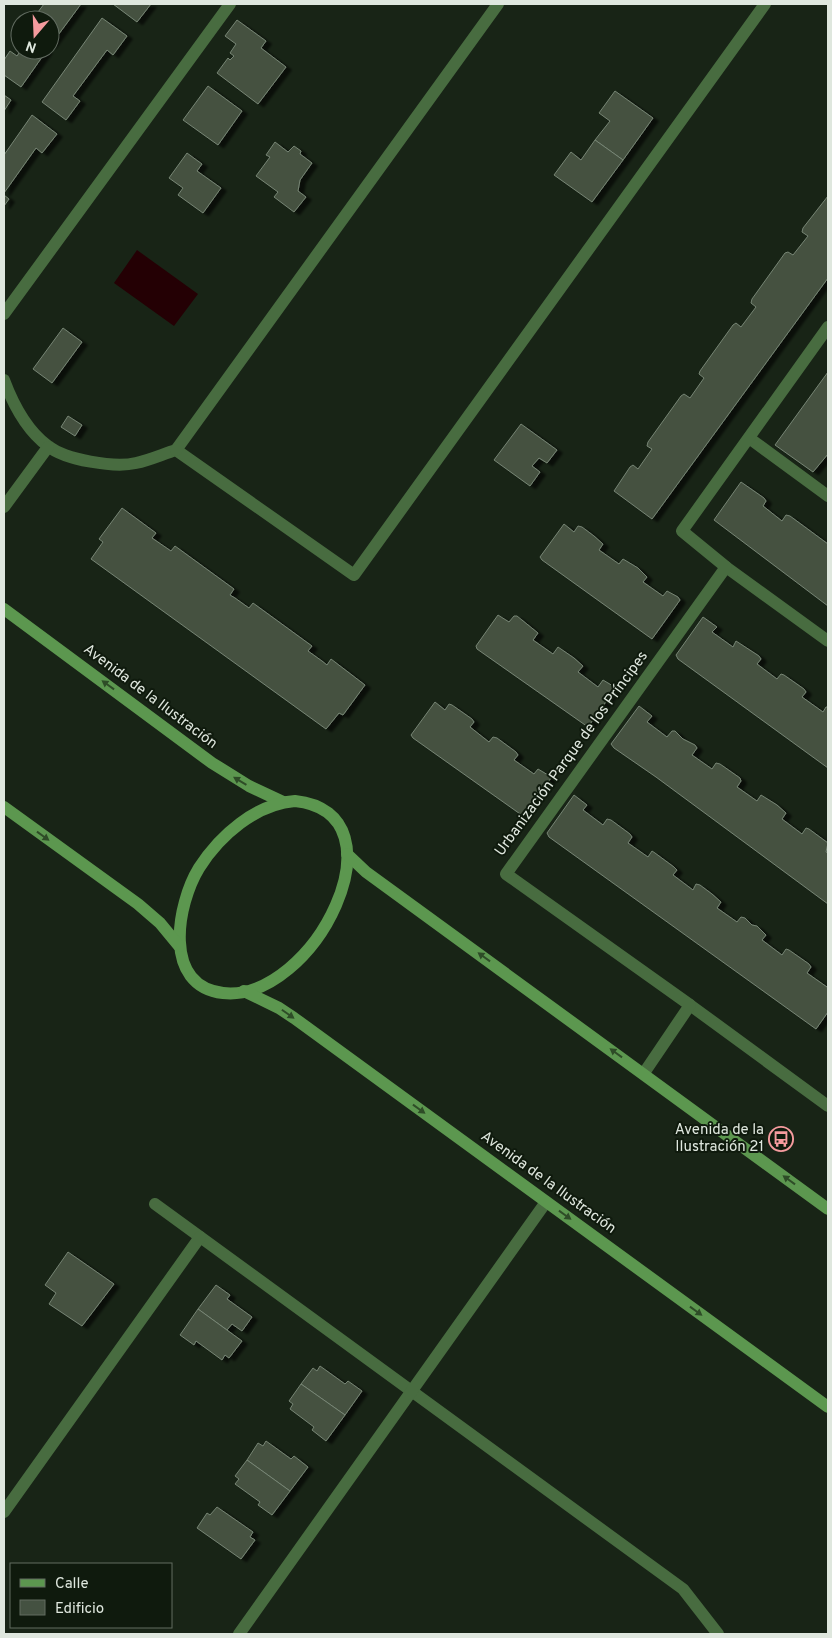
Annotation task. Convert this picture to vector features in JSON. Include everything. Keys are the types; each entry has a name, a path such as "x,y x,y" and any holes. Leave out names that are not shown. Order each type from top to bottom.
{"street":[{"path":"4,314 230,4"},
{"path":"4,380 12,403 25,422 48,447 80,460 110,466 135,464 176,450 498,4"},
{"path":"176,450 354,575 765,4"},
{"path":"828,328 682,531 726,567 828,641"},
{"path":"749,438 828,496"},
{"path":"4,506 48,447"},
{"name":"Urbanización Parque de los Príncipes","path":"726,567 506,874 690,1004 828,1106"},
{"name":"Avenida de la Ilustración","path":"4,609 212,763 249,786 283,802"},
{"path":"283,802 306,802 325,809 339,823 347,844 347,854 340,896 319,938 306,953 278,976 244,991 222,992 198,983 186,968 180,946 182,920 188,891 207,856 225,836 241,823 265,808 283,802"},
{"path":"4,807 138,904 160,923 180,946"},
{"path":"347,854 366,872 828,1209"},
{"name":"Avenida de la Ilustración","path":"244,991 287,1013 828,1407"},
{"path":"644,1073 690,1004"},
{"path":"239,1634 546,1202"},
{"path":"155,1204 412,1389 683,1589 718,1634"},
{"path":"4,1512 200,1237"}],"shaded area":[{"path":"137,250 198,294 174,326 114,283"}],"building":[{"path":"44,4 81,4 60,32 60,10 40,10"},
{"path":"113,4 151,4 137,22"},
{"path":"102,18 127,36 113,55 107,50 73,96 80,101 66,120 42,102"},
{"path":"237,20 266,41 261,48 286,67 258,104 217,73 228,58 230,60 234,56 230,53 236,44 225,36"},
{"path":"10,51 10,60 40,60 21,87 4,75 4,60"},
{"path":"208,86 242,111 218,145 183,120"},
{"path":"615,91 653,118 623,160 595,140 610,121 599,113"},
{"path":"4,95 11,100 4,111"},
{"path":"32,115 57,134 42,153 36,148 4,193 4,155"},
{"path":"595,140 623,160 592,202 554,175 571,152 581,160"},
{"path":"275,142 288,152 294,146 301,151 300,154 312,163 300,180 298,191 306,197 294,212 274,197 278,192 256,176 270,157 266,155"},
{"path":"187,153 202,164 197,171 221,188 203,213 178,195 183,188 169,178"},
{"path":"4,195 9,199 4,206"},
{"path":"828,196 828,278 652,519 614,491 630,467 633,465 638,469 652,449 647,446 648,442 681,396 684,394 690,398 704,378 699,374 700,371 733,325 736,323 741,327 756,307 751,303 752,299 785,253 788,252 793,255 808,236 802,232 803,228"},
{"path":"63,328 82,342 52,383 33,369"},
{"path":"828,372 828,454 813,472 775,445"},
{"path":"68,416 82,425 75,436 61,427"},
{"path":"521,424 557,450 547,463 539,458 532,466 540,472 530,486 494,460"},
{"path":"741,482 764,498 766,501 763,506 782,521 786,515 790,516 828,544 828,606 714,520"},
{"path":"122,508 156,533 152,538 171,551 175,546 234,589 230,595 249,608 253,603 312,646 308,651 327,665 331,659 365,685 343,715 339,713 326,729 91,559 103,542 99,539"},
{"path":"564,524 574,532 578,526 582,527 603,544 599,550 619,564 623,559 638,568 647,577 643,582 663,596 667,591 678,597 680,600 652,639 542,560 540,557"},
{"path":"498,615 509,622 514,616 517,616 538,633 533,640 553,654 558,647 574,658 583,666 578,672 598,687 603,680 613,686 615,689 588,727 477,649 476,646"},
{"path":"703,617 717,627 712,632 733,647 736,641 759,656 761,659 757,664 777,679 781,674 784,675 804,689 806,692 802,697 823,712 828,707 828,768 678,659 676,655"},
{"path":"435,702 445,710 449,704 452,705 472,719 474,722 470,727 489,742 493,737 497,738 516,752 518,755 514,760 534,774 538,769 551,778 523,816 413,738 411,735"},
{"path":"639,706 652,716 647,722 667,737 672,731 675,731 683,739 695,745 697,748 692,755 712,769 716,763 720,764 740,778 741,781 737,787 757,801 761,795 777,805 786,813 782,819 802,834 806,828 809,829 828,843 826,852 828,853 828,904 614,748 611,744"},
{"path":"574,795 587,805 583,810 603,825 607,819 611,820 630,834 632,837 628,843 648,857 652,851 674,867 677,870 673,875 693,890 696,884 712,894 721,902 717,908 737,922 741,917 745,918 752,925 757,926 766,935 762,940 782,955 786,949 789,950 809,964 811,967 807,973 827,987 828,985 828,1012 816,1029 549,837 547,833"},
{"path":"68,1252 114,1284 82,1326 49,1304 56,1293 45,1285"},
{"path":"216,1285 230,1295 227,1299 252,1317 242,1331 232,1324 227,1330 198,1309"},
{"path":"198,1309 242,1341 229,1358 225,1355 222,1360 196,1341 194,1345 180,1335"},
{"path":"320,1366 345,1384 348,1381 362,1391 345,1415 301,1384 313,1368 317,1371"},
{"path":"301,1384 345,1415 326,1441 312,1430 314,1427 290,1409 293,1404 289,1401"},
{"path":"266,1441 291,1459 294,1456 308,1467 290,1491 247,1460 258,1443 263,1446"},
{"path":"247,1460 290,1491 272,1515 258,1505 260,1502 235,1484 239,1479 235,1476"},
{"path":"217,1507 253,1532 250,1537 255,1540 241,1559 197,1528 207,1513 210,1515"}],"place":[{"name":"Avenida de la Ilustración 21","path":"781,1139"}]}
